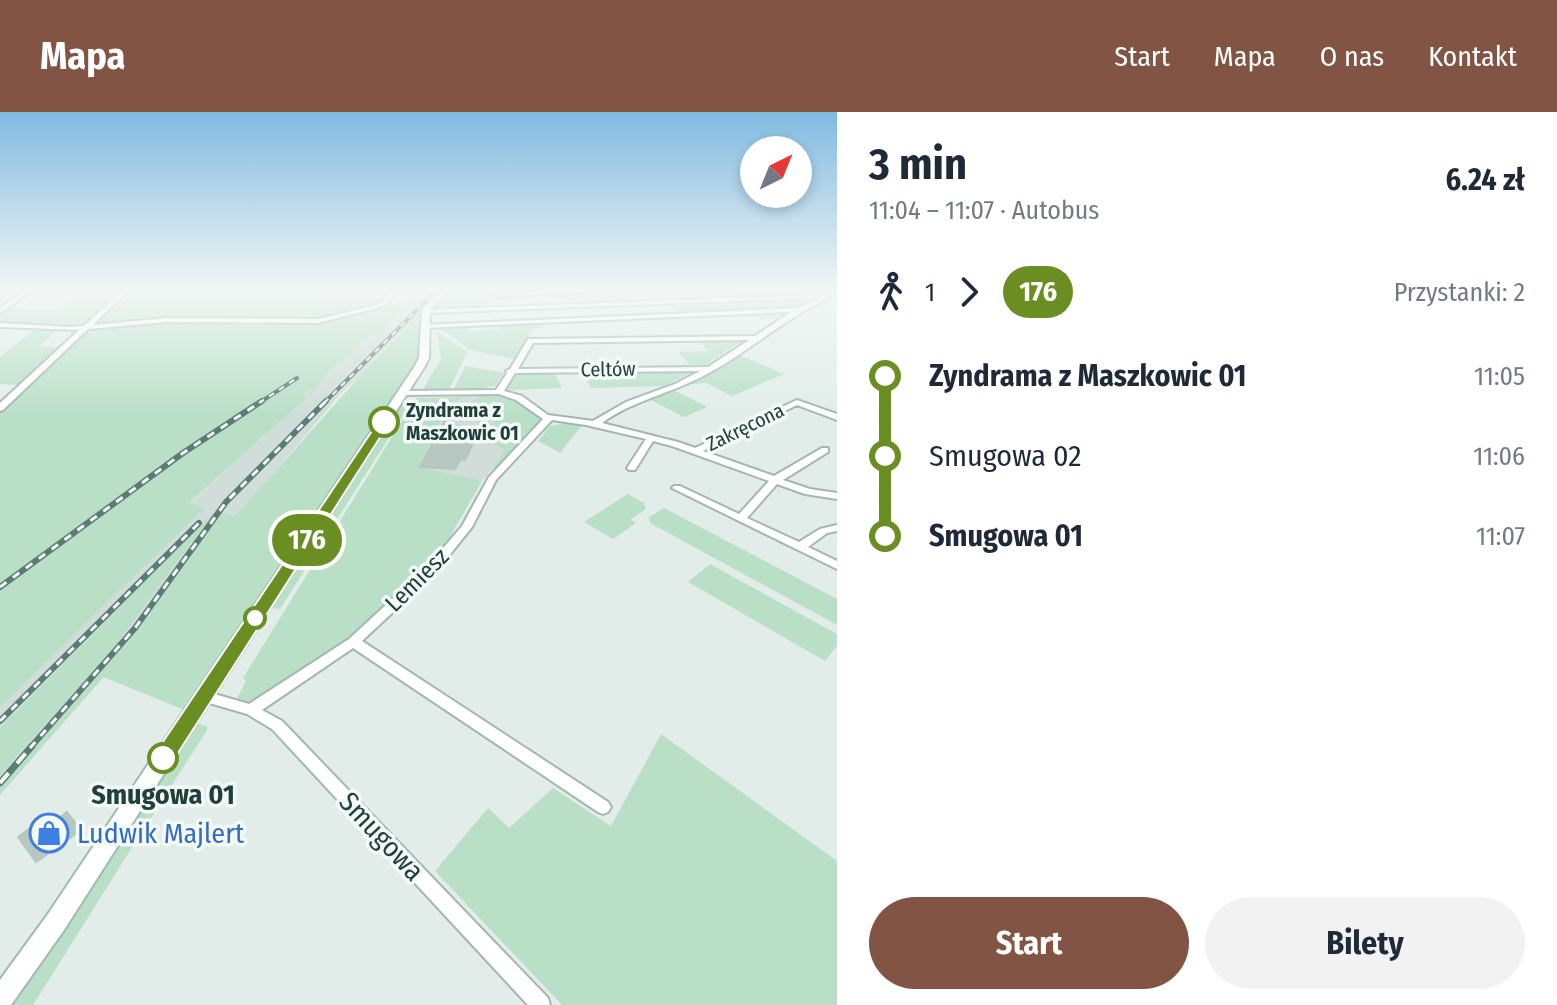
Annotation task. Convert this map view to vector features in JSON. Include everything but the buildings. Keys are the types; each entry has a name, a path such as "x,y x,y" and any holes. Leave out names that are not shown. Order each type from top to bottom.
{"street":[{"path":"0,408 81,331"},
{"path":"0,1000 56,922 403,393 423,360 425,331"},
{"path":"595,424 609,412 690,380 767,331"},
{"path":"499,392 531,341 754,338"},
{"name":"Celtów","path":"510,371 707,369"},
{"path":"403,393 499,392 519,398 549,418 595,424 698,450 808,492 837,496"},
{"name":"Zakręcona","path":"698,450 797,402 837,417"},
{"name":"Lemiesz","path":"251,710 353,642 432,569 467,527 492,479 549,418"},
{"path":"632,468 651,438"},
{"path":"742,517 775,480 825,450"},
{"path":"677,488 837,565"},
{"path":"801,546 824,531 837,528"},
{"path":"353,642 603,807"},
{"name":"Smugowa","path":"204,696 251,710 277,725 541,1005"}],"shaded area":[{"path":"373,331 404,331 372,366 340,394 262,487 204,546 104,677 0,795 0,684 141,547 306,399 300,397"},
{"path":"497,395 509,450 482,481 415,469 449,405 458,396"}],"green space":[{"path":"33,331 56,331 39,346 60,348 20,385 0,384 0,357"},
{"path":"89,331 383,331 377,336 371,335 326,374 315,391 308,390 301,396 307,398 190,502 204,508 0,707 0,410"},
{"path":"404,331 422,331 420,363 394,399 374,418 369,438 187,711 103,677 0,795 0,787 150,613 221,512 234,516"},
{"path":"437,331 467,352 448,392 422,391 441,359"},
{"path":"443,331 532,331 514,359 470,350"},
{"path":"698,338 745,339 705,365 690,365 679,352 708,351"},
{"path":"735,353 784,374 732,396 706,383 681,385"},
{"path":"465,366 504,373 495,386 487,387 489,391 453,391"},
{"path":"696,371 663,386 591,388 583,372"},
{"path":"554,373 562,388 510,390 506,386 515,374"},
{"path":"672,389 707,407 684,417 649,399"},
{"path":"497,394 516,399 543,419 497,469 493,468 505,450 489,442 497,415 466,407 472,400 480,398 474,395"},
{"path":"461,397 455,405 449,405 419,467 482,481 443,549 348,641 253,704 237,698 246,681 243,678 416,398"},
{"path":"400,405 409,406 280,609 272,608 262,616"},
{"path":"567,423 582,425 560,453 538,441 550,426"},
{"path":"628,494 644,503 646,509 631,519 636,523 613,539 584,522"},
{"path":"664,508 837,599 837,625 650,523 649,517"},
{"path":"215,511 111,651 0,775 0,728"},
{"path":"710,564 837,634 837,646 825,661 688,582"},
{"path":"196,723 207,726 207,730 142,832 133,821"},
{"path":"661,734 837,861 837,1005 562,1005 435,871 488,808 509,828 553,788 611,826"},
{"path":"123,832 138,838 33,1005 5,1005"}],"railway":[{"path":"326,401 396,331"},
{"path":"259,403 297,378"},
{"path":"0,587 183,453 262,401"},
{"path":"30,748 135,628 226,502 326,401"},
{"path":"0,721 199,523"},
{"path":"0,783 32,746"}],"bus line":[{"name":"176","path":"163,758 384,422"}],"place":[{"name":"Zyndrama z Maszkowic 01","path":"384,422"},
{"name":"Smugowa 01","path":"163,758"},
{"name":"Ludwik Majlert","path":"49,833"}]}
